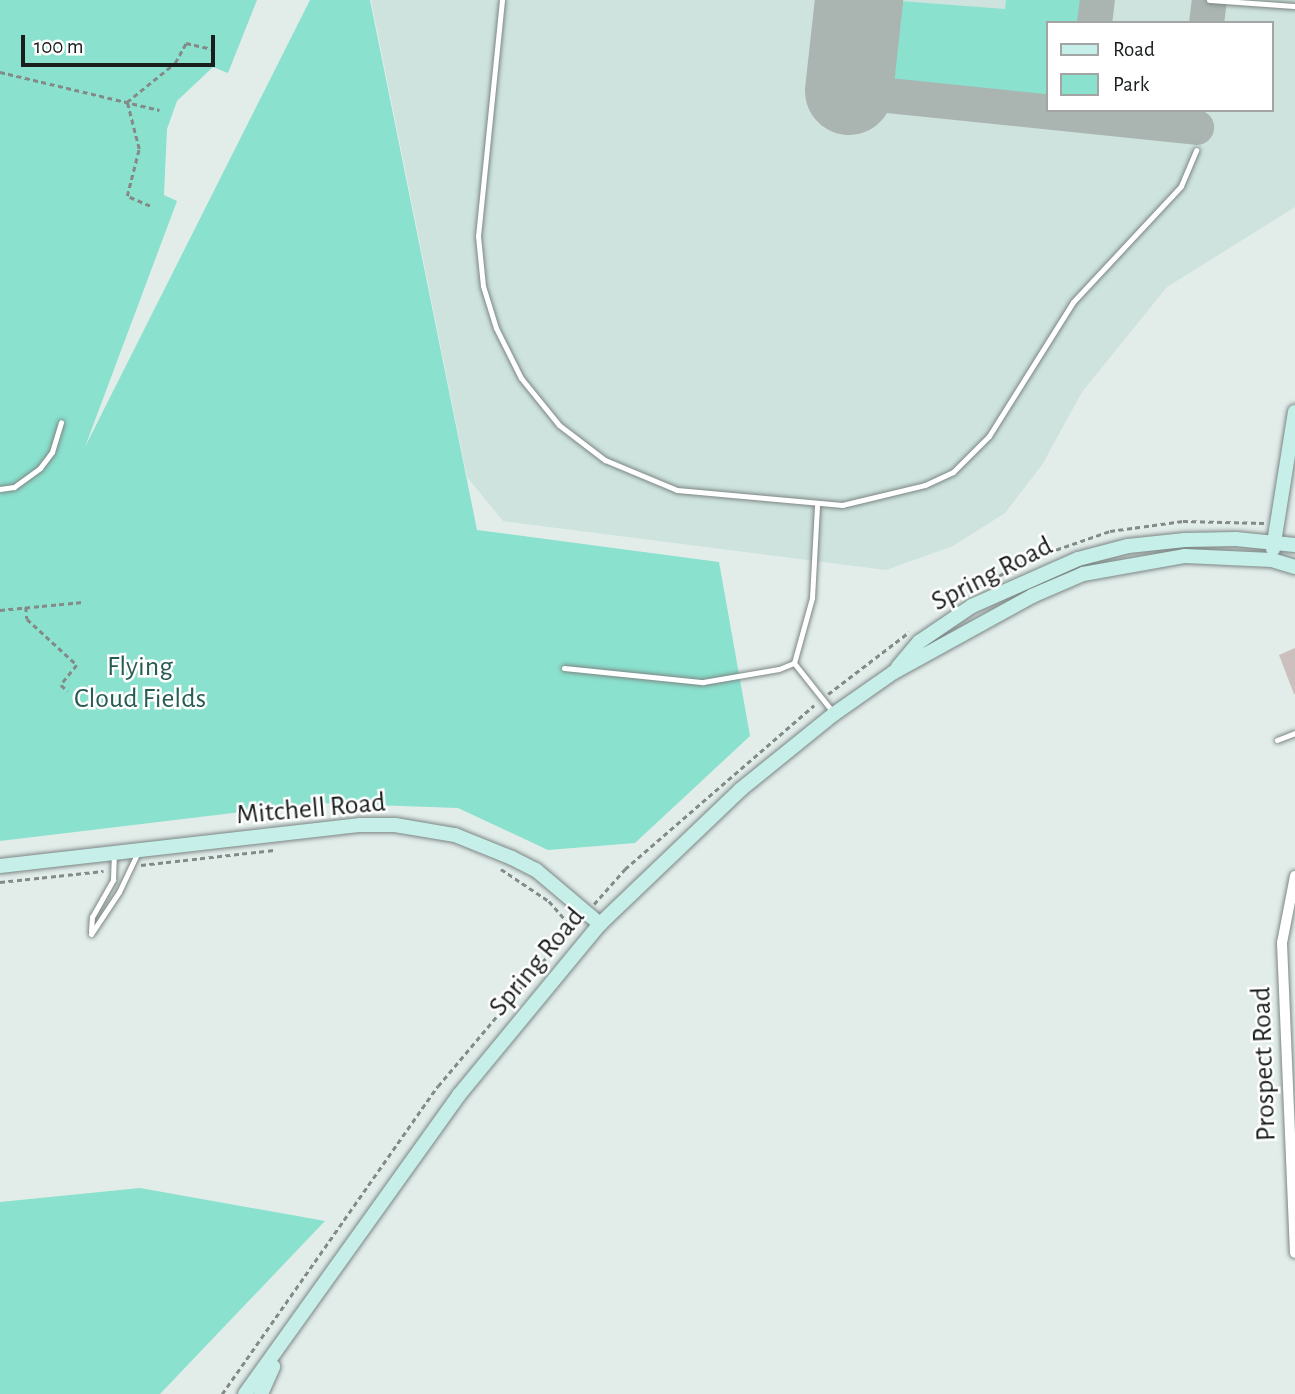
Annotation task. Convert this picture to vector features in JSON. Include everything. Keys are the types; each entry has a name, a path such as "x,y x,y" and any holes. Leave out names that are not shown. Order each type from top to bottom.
{"main road":[{"path":"1272,560 1295,412"},
{"name":"Spring Road","path":"894,671 919,642 972,606 1078,559 1128,546 1185,540 1274,541 1295,545"},
{"name":"Spring Road","path":"245,1394 283,1345 459,1095 600,924 740,790 834,714 894,671 933,654 1032,596 1083,574 1131,562 1185,556 1272,560 1295,567"},
{"name":"Mitchell Road","path":"0,866 361,825 426,828 512,858 536,870 600,924"},
{"name":"Spring Road","path":"261,1394 283,1345"}],"street":[{"name":"Prospect Road","path":"1295,876 1289,922 1295,1253"}],"lane":[{"path":"502,0 479,206 479,261 496,328 521,378 559,425 605,460 638,476 702,495 817,506 859,503 925,485 965,463 989,436 1073,302 1181,186 1196,150"},
{"path":"1209,0 1295,6"},
{"path":"0,489 14,487 40,468 52,452 61,422"},
{"path":"794,663 812,598 817,506"},
{"path":"564,668 703,682 794,663"},
{"path":"794,663 834,714"},
{"path":"1277,740 1295,733"},
{"path":"113,853 115,870 110,888 92,917 91,934 119,892 139,850"}],"path":[{"path":"127,102 175,63 186,43 212,49"},
{"path":"0,72 160,110"},
{"path":"127,102 139,149 127,196 150,206"},
{"path":"945,607 1000,572 1057,546 1110,531 1183,521 1276,523"},
{"path":"0,610 83,602"},
{"path":"26,607 27,619 77,665 61,685 68,691"},
{"path":"222,1394 438,1086 571,926 625,869 822,698 916,627"},
{"path":"130,867 281,849"},
{"path":"496,867 549,901 571,926"},
{"path":"0,882 115,870"}],"shaded area":[{"path":"371,0 1295,0 1295,207 1167,287 1082,392 1042,465 1005,513 953,546 886,570 503,521 467,477"}],"green space":[{"name":"Flying Cloud Fields","path":"0,0 257,0 228,73 213,67 177,101 167,129 164,195 177,201 85,447 310,0 370,0 477,530 719,562 750,736 635,843 548,850 458,808 317,803 0,841"},
{"path":"887,0 1005,9 1006,0 1084,0 1081,21 1046,21 1046,98 903,84 892,78 881,57"},
{"path":"140,1188 325,1221 160,1394 0,1394 0,1202"}],"building":[{"path":"1295,648 1295,694 1294,694 1279,655"}],"taxiway":[{"path":"1094,21 1097,0"},
{"path":"1206,21 1209,0"},
{"path":"849,91 1046,111"},
{"path":"1051,112 1196,127"}],"runway":[{"path":"849,91 859,0"}]}
